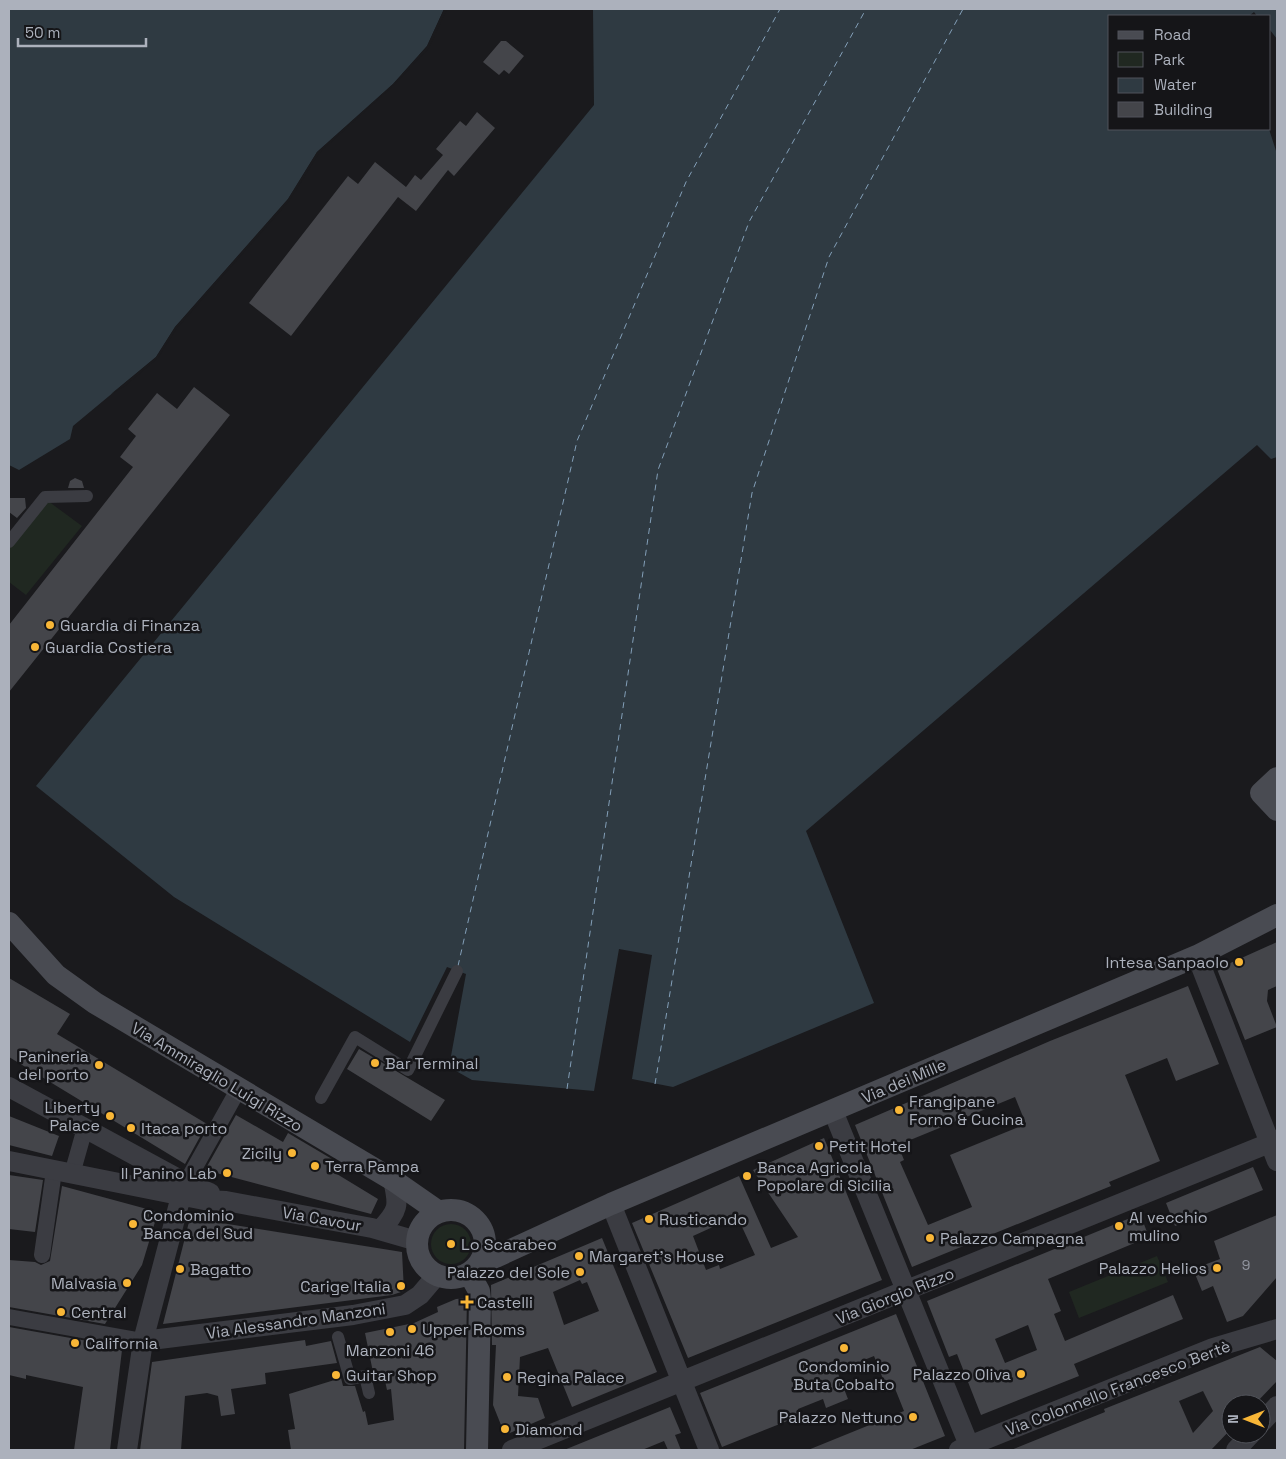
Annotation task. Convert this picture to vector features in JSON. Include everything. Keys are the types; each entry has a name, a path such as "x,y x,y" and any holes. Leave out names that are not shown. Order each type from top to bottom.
{"main road":[{"path":"1277,778 1261,793 1277,810"},
{"name":"Via dei Mille","path":"437,1275 453,1278 474,1269 529,1241 611,1204 1197,956 1277,915"},
{"name":"Via Ammiraglio Luigi Rizzo","path":"9,923 56,975 87,998 238,1090 392,1180 439,1212"},
{"path":"437,1275 424,1265 418,1249 417,1241 424,1224 439,1212 454,1210 467,1214 480,1226 484,1234 484,1255 474,1269 480,1300 477,1450"},
{"path":"484,1234 529,1241"}],"street":[{"path":"9,542 45,497 87,496"},
{"path":"1197,956 1275,1148"},
{"path":"321,1098 355,1037 408,1070 457,971"},
{"path":"9,1087 85,1128 184,1190"},
{"path":"127,1450 143,1341 184,1190 238,1090"},
{"path":"833,1111 967,1449"},
{"path":"42,1255 63,1172 85,1128"},
{"name":"Via Giorgio Rizzo","path":"512,1450 906,1292 1275,1148"},
{"name":"Via Cavour","path":"9,1161 63,1172 184,1190 204,1200 226,1201 380,1230 417,1241"},
{"path":"380,1230 394,1214 398,1203 392,1180"},
{"path":"611,1204 709,1450"},
{"name":"Via Alessandro Manzoni","path":"143,1341 353,1315 405,1305 420,1295 437,1275"},
{"path":"9,1317 143,1341"},
{"name":"Via Colonnello Francesco Bertè","path":"967,1449 1213,1348 1277,1329"},
{"name":"Via Alessandro Manzoni","path":"338,1336 350,1379 365,1376 369,1393"}],"green space":[{"path":"48,501 82,526 26,595 9,582 9,549"},
{"path":"451,1224 465,1230 471,1244 465,1258 451,1264 437,1258 431,1244 437,1230"},
{"path":"1157,1256 1168,1282 1079,1318 1069,1292"}],"water":[{"path":"9,9 444,9 427,46 393,84 317,152 288,199 175,327 156,357 73,426 70,439 19,470 9,465"},
{"path":"593,9 1277,9 1277,39 1271,31 1271,15 1256,15 1254,12 1250,15 1108,15 1108,130 1269,130 1277,154 1277,457 1271,459 1257,445 806,831 874,1003 673,1087 632,1079 652,955 619,949 594,1091 472,1080 449,1067 466,974 447,967 410,1042 174,897 36,786 594,105"}],"pier":[{"path":"444,9 447,9 429,48 394,85 319,153 290,200 177,328 158,358 125,386 111,394 156,357 175,327 288,199 317,152 393,84 427,46"}],"building":[{"path":"501,41 506,41 524,56 509,74 504,70 499,75 483,62"},
{"path":"477,112 495,128 454,176 448,170 416,211 398,197 291,336 249,303 348,176 358,184 375,162 406,187 415,175 421,180 443,155 436,149 460,121 466,126"},
{"path":"194,387 230,415 9,692 9,625 133,467 120,457 136,436 128,429 157,393 177,409"},
{"path":"75,478 82,481 84,488 68,488 70,481"},
{"path":"9,498 25,498 26,508 17,518 9,512"},
{"path":"1277,942 1277,986 1268,990 1267,1001 1277,1027 1245,1040 1217,969"},
{"path":"9,978 70,1014 57,1034 207,1124 185,1164 9,1057"},
{"path":"1188,986 1219,1064 1176,1081 1167,1058 1125,1075 1160,1161 1109,1182 1111,1186 912,1267 855,1125 1050,1041","holes":["1015,1097 1026,1124 950,1155 972,1207 928,1225 900,1162 904,1160 898,1145"]},
{"path":"359,1049 445,1100 431,1121 347,1069"},
{"path":"236,1115 283,1142 288,1133 332,1159 327,1168 378,1199 371,1214 205,1170"},
{"path":"9,1116 59,1136 52,1156 9,1145"},
{"path":"824,1138 882,1280 688,1358 632,1223 739,1176 771,1248 798,1237 753,1170","holes":["737,1216 755,1255 720,1269 719,1265 706,1270 693,1236"]},
{"path":"1253,1167 1263,1190 1175,1226 1166,1203"},
{"path":"9,1175 43,1180 35,1232 9,1229"},
{"path":"62,1186 158,1212 142,1265 105,1324 9,1307 9,1260 35,1262 41,1265 50,1261"},
{"path":"1140,1214 1149,1237 1048,1279 1061,1311 1054,1314 1065,1341 1173,1295 1183,1319 1074,1364 1079,1376 981,1415 957,1354 949,1357 927,1301","holes":["1028,1325 1037,1350 1005,1363 995,1339"]},
{"name":"Palazzo Helios","path":"1277,1215 1277,1277 1243,1316 1227,1322 1213,1286 1202,1291 1193,1269 1220,1259 1214,1241"},
{"path":"190,1218 402,1252 404,1291 392,1295 163,1324"},
{"path":"602,1238 657,1372 572,1407 548,1348 520,1357 518,1396 538,1398 545,1418 505,1435 493,1405 496,1345 492,1345 491,1285","holes":["580,1280 582,1284 587,1282 599,1311 564,1325 553,1292"]},
{"path":"467,1298 464,1450 291,1450 288,1430 295,1429 289,1394 341,1378 343,1386 355,1386 363,1412 365,1411 368,1425 394,1420 391,1389 387,1390 384,1376 374,1377 365,1333 414,1323 438,1312 437,1307 456,1299"},
{"path":"896,1314 945,1436 910,1450 808,1450 904,1411 892,1381 885,1384 874,1356 837,1371 848,1399 826,1408 823,1399 798,1409 800,1416 722,1447 700,1393"},
{"path":"9,1327 93,1342 91,1344 122,1350 110,1450 74,1450 83,1387 26,1375 26,1379 9,1375"},
{"path":"305,1340 306,1346 331,1341 337,1363 265,1373 266,1384 231,1389 235,1414 221,1416 218,1396 207,1393 185,1396 181,1450 140,1450 152,1362"},
{"path":"1260,1347 1277,1361 1277,1381 1265,1394 1221,1394 1221,1440 1211,1450 1011,1450 1105,1412 1104,1409","holes":["1203,1391 1213,1411 1193,1433 1179,1401"]},
{"path":"670,1407 681,1433 675,1435 681,1450 668,1450 664,1441 642,1450 564,1450"}],"ferry route":[{"path":"458,966 577,441 686,182 780,9"},
{"path":"567,1089 658,470 749,222 866,9"},
{"path":"655,1084 752,493 829,257 963,9"}],"place":[{"name":"Guardia di Finanza","path":"50,625"},
{"name":"Guardia Costiera","path":"35,647"},
{"name":"Intesa Sanpaolo","path":"1239,962"},
{"name":"Bar Terminal","path":"375,1063"},
{"name":"Panineria del porto","path":"99,1065"},
{"name":"Frangipane Forno & Cucina","path":"899,1110"},
{"name":"Liberty Palace","path":"110,1116"},
{"name":"Itaca porto","path":"131,1128"},
{"name":"Petit Hotel","path":"819,1146"},
{"name":"Zicily","path":"292,1153"},
{"name":"Terra Pampa","path":"315,1166"},
{"name":"Il Panino Lab","path":"227,1173"},
{"name":"Banca Agricola Popolare di Sicilia","path":"747,1176"},
{"name":"Rusticando","path":"649,1219"},
{"name":"Condominio Banca del Sud","path":"133,1224"},
{"name":"Al vecchio mulino","path":"1119,1226"},
{"name":"Palazzo Campagna","path":"930,1238"},
{"name":"Lo Scarabeo","path":"451,1244"},
{"name":"Margaret's House","path":"579,1256"},
{"name":"Palazzo Helios","path":"1217,1268"},
{"name":"Bagatto","path":"180,1269"},
{"name":"Palazzo del Sole","path":"580,1272"},
{"name":"Malvasia","path":"127,1283"},
{"name":"Carige Italia","path":"401,1286"},
{"name":"Castelli","path":"467,1302"},
{"name":"Central","path":"61,1312"},
{"name":"Upper Rooms","path":"412,1329"},
{"name":"Manzoni 46","path":"390,1332"},
{"name":"California","path":"75,1343"},
{"name":"Condominio Buta Cobalto","path":"844,1348"},
{"name":"Palazzo Oliva","path":"1021,1374"},
{"name":"Guitar Shop","path":"336,1375"},
{"name":"Regina Palace","path":"507,1377"},
{"name":"Palazzo Nettuno","path":"913,1417"},
{"name":"Diamond","path":"505,1429"}]}
